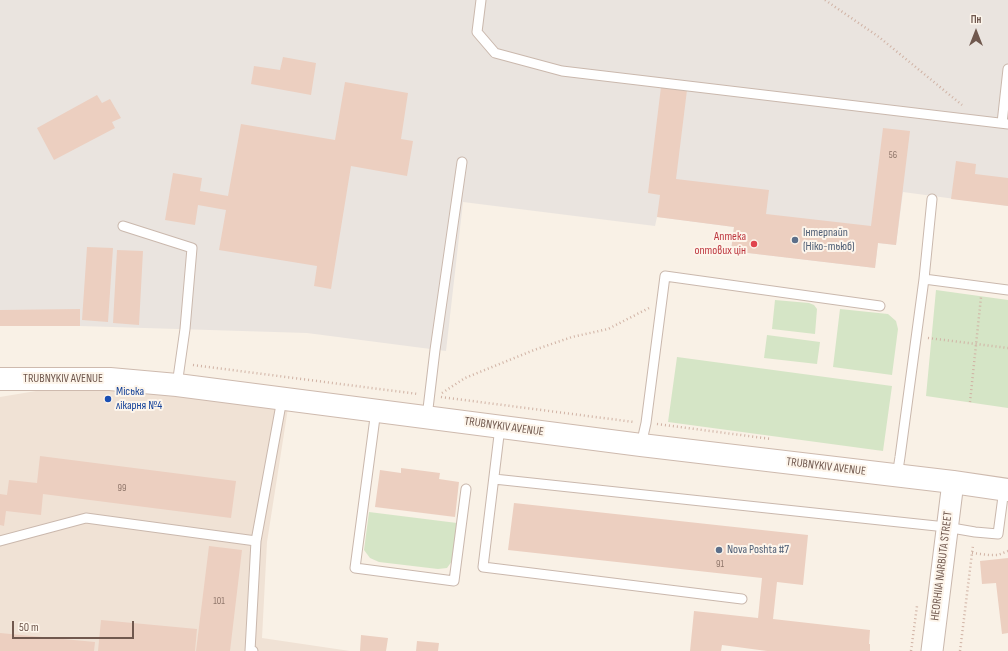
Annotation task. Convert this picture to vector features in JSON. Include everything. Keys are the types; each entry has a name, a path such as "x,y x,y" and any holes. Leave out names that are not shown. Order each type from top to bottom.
{"main road":[{"name":"TRUBNYKIV AVENUE","path":"0,379 110,379 177,385 641,445 953,482 1006,490"}],"street":[{"name":"HEORHIIA NARBUTA STREET","path":"932,651 946,527 953,482"}],"lane":[{"path":"481,0 477,32 495,53 562,71 1005,124 1008,69"},
{"path":"427,417 462,162"},
{"path":"897,476 924,279 932,199"},
{"path":"123,226 192,248 185,328 177,385"},
{"path":"641,445 646,423 664,276 880,306"},
{"path":"924,279 1008,290"},
{"path":"252,651 250,651 256,542 282,399"},
{"path":"376,410 355,568 454,581 466,490"},
{"path":"500,427 483,566 742,599"},
{"path":"494,479 946,527 998,534 1006,490"},
{"path":"0,541 86,518 256,542"}],"path":[{"path":"826,0 879,37 981,121"},
{"path":"970,402 982,287"},
{"path":"436,396 465,378 534,350 572,337 608,328 661,302"},
{"path":"916,336 1008,348"},
{"path":"960,651 975,532"},
{"path":"972,553 989,555 1008,551"}],"shaded area":[{"path":"0,0 1008,0 1008,206 903,192 896,245 878,243 875,268 731,251 734,227 657,217 655,226 463,202 446,351 307,333 80,326 0,326"},
{"path":"54,388 177,392 288,408 267,542 262,638 350,651 0,651 0,397"}],"green space":[{"path":"936,290 1008,300 1008,408 926,396"},
{"path":"775,300 809,303 814,305 817,309 815,334 772,329"},
{"path":"840,309 888,314 896,321 898,329 892,375 833,367"},
{"path":"767,335 820,342 817,364 764,358"},
{"path":"677,357 892,386 883,451 668,422"},
{"path":"369,512 457,523 452,561 447,568 438,569 379,562 370,558 364,550"}],"building":[{"path":"283,57 316,63 311,95 251,84 254,66 280,70"},
{"path":"345,82 408,93 401,139 413,141 407,176 351,166 331,289 314,286 317,266 219,250 226,210 198,205 195,225 165,220 173,173 202,178 200,191 228,196 241,124 335,140"},
{"path":"661,87 687,90 676,179 769,190 766,214 871,226 883,128 910,131 896,245 878,243 875,268 731,251 734,227 657,217 660,195 648,193"},
{"path":"97,95 102,103 110,99 121,118 112,122 115,128 54,160 37,128"},
{"path":"956,161 976,164 975,174 1008,178 1008,206 951,199"},
{"path":"87,247 113,248 108,322 82,320"},
{"path":"117,250 143,251 139,325 113,323"},
{"path":"80,309 80,326 0,326 0,310"},
{"path":"40,456 236,481 231,518 43,494 41,515 6,511 4,526 0,525 0,494 7,495 9,480 37,483"},
{"path":"401,468 440,473 439,479 459,482 455,517 375,507 380,470 401,473"},
{"path":"514,503 808,535 803,585 777,582 773,619 870,630 870,651 767,651 722,645 721,651 690,651 694,611 758,618 762,578 508,550"},
{"path":"209,546 242,550 230,651 196,651"},
{"path":"1008,558 1008,633 1002,634 996,583 982,584 980,561"},
{"path":"101,620 197,629 195,651 98,651"},
{"path":"0,633 95,642 94,651 0,651"},
{"path":"361,635 388,638 386,651 360,651"},
{"path":"417,641 439,643 438,651 416,651"}],"place":[{"name":"Інтерпайп (Ніко-тьюб)","path":"795,240"},
{"name":"Аптека оптових цін","path":"754,244"},
{"name":"Міська лікарня №4","path":"108,399"},
{"name":"Nova Poshta #7","path":"719,550"}]}
